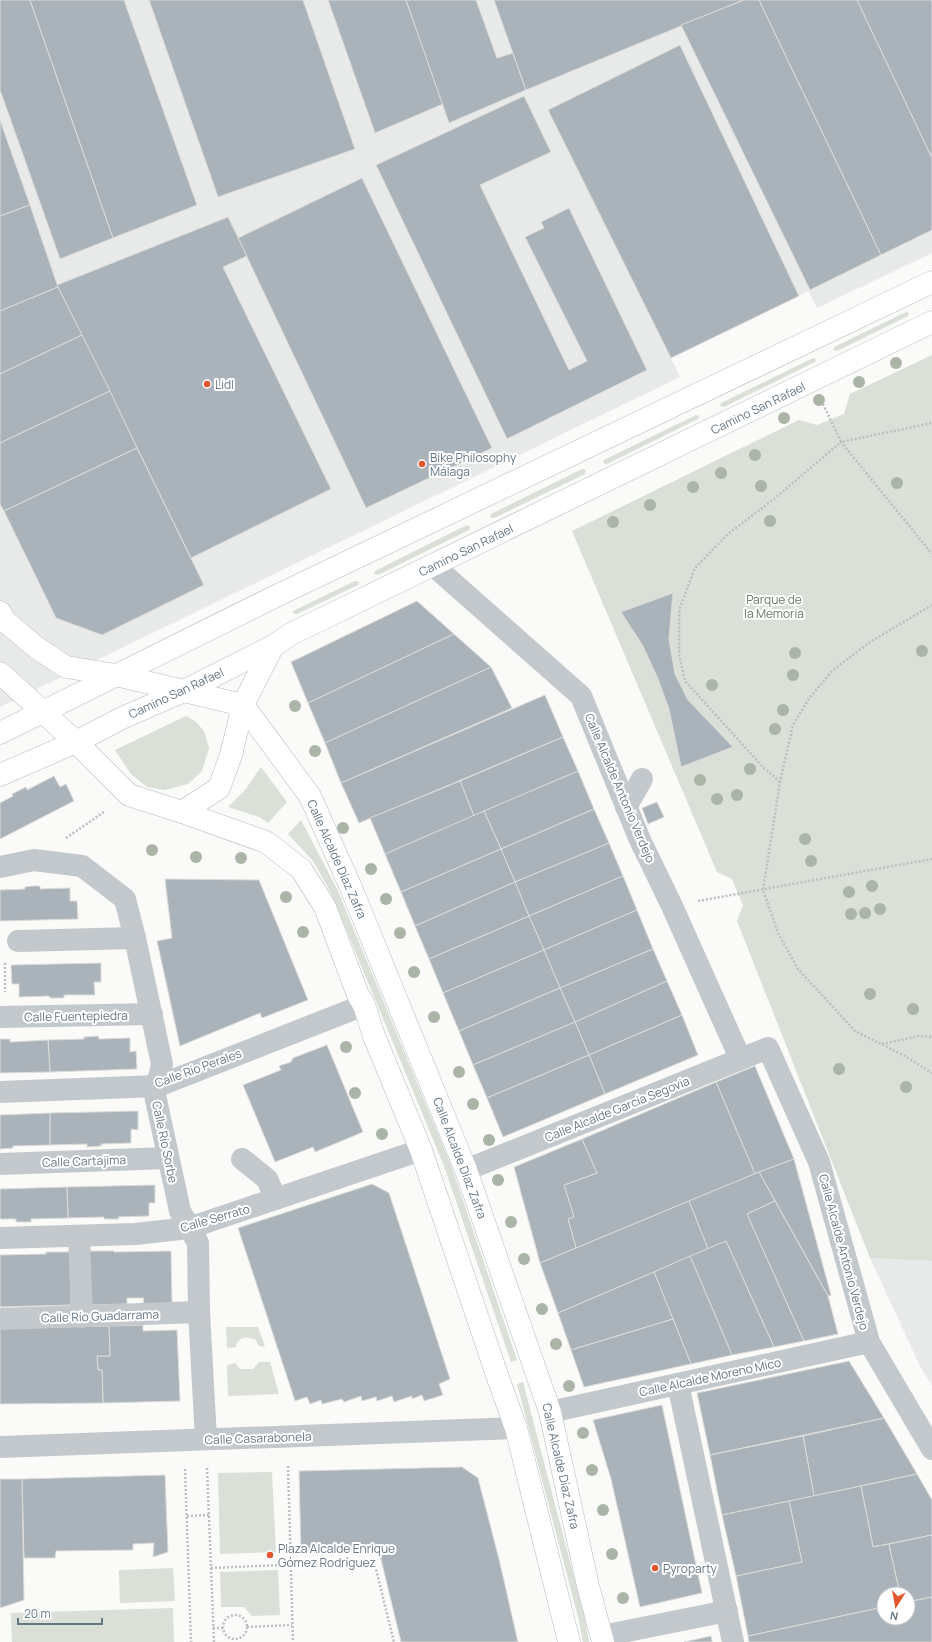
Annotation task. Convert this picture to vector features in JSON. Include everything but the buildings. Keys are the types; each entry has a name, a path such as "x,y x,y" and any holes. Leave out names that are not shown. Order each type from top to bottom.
{"main road":[{"path":"0,733 274,597 932,282"},
{"name":"Camino San Rafael","path":"0,775 76,742 122,718 184,691 273,646 291,634 434,566 932,322"},
{"path":"0,612 5,621 37,648 66,667 116,676 243,705"},
{"path":"182,812 219,788 231,755 243,705 273,646"},
{"path":"0,673 76,742 129,795 266,842 301,869 325,907 358,995 364,1005 374,1036 421,1150 516,1428 569,1642"},
{"name":"Calle Alcalde Díaz Zafra","path":"243,705 310,796 352,890 466,1170 550,1412 588,1586 603,1639"}],"street":[{"name":"Calle Alcalde Antonio Verdejo","path":"434,566 492,608 581,696 640,840 672,906 740,1058"},
{"path":"626,807 642,779"},
{"name":"Calle Río Sorbe","path":"0,867 34,860 82,866 125,899 135,938 162,1064 155,1095 168,1158 180,1211 198,1243 199,1312 206,1440"},
{"path":"18,942 135,938"},
{"name":"Calle Río Perales","path":"0,1092 158,1086 364,1005"},
{"name":"Calle Fuentepiedra","path":"3,1017 152,1014"},
{"name":"Calle Alcalde Antonio Verdejo","path":"768,1048 819,1162 869,1342 932,1449"},
{"name":"Calle Alcalde García Segovia","path":"466,1170 740,1058 768,1048"},
{"name":"Calle Serrato","path":"0,1238 134,1234 189,1228 421,1150"},
{"name":"Calle Cartajima","path":"0,1164 168,1158"},
{"path":"242,1159 267,1179 276,1199"},
{"path":"79,1236 82,1316"},
{"name":"Calle Río Guadarrama","path":"0,1319 199,1312"},
{"name":"Calle Alcalde Moreno Mico","path":"550,1412 869,1342"},
{"path":"678,1384 733,1642"},
{"name":"Calle Casarabonela","path":"0,1447 516,1428"},
{"path":"603,1639 727,1611"}],"path":[{"path":"811,382 841,442 932,554"},
{"path":"780,782 762,766 685,681 679,654 679,610 695,568 728,534 774,499 841,442 932,423"},
{"path":"932,605 870,642 833,670 810,697 793,725 780,782 763,890 778,933 798,969 855,1031 882,1044 932,1073"},
{"path":"34,860 104,812"},
{"path":"672,906 932,859"},
{"path":"3,1017 5,961 18,942"},
{"path":"882,1044 919,1036 932,1037"},
{"path":"288,1466 293,1642"},
{"path":"207,1468 214,1642"},
{"path":"185,1469 191,1642"},
{"path":"187,1516 209,1515"},
{"path":"211,1568 374,1562 394,1642"},
{"path":"237,1615 246,1622 247,1627 246,1632 242,1637 236,1639 230,1638 225,1633 223,1628 224,1622 227,1618 237,1615"},
{"path":"247,1627 292,1625"},
{"path":"213,1628 223,1628"}],"shaded area":[{"path":"0,0 932,0 932,253 817,308 808,291 671,358 680,377 0,707"},
{"path":"870,1258 932,1261 932,1386 920,1366"}],"green space":[{"path":"906,312 909,313 908,316 837,351 833,350 834,347"},
{"name":"Parque de la Memoria","path":"932,355 932,1261 870,1258 737,921 743,905 732,879 717,872 572,531 799,420 817,425 844,414 850,394"},
{"path":"813,358 816,359 815,362 724,407 720,406 721,403"},
{"path":"696,415 699,416 698,419 607,464 603,463 604,460"},
{"path":"582,469 586,470 585,474 494,518 490,517 491,514"},
{"path":"467,525 470,527 469,530 378,575 374,574 375,571"},
{"path":"355,581 359,582 358,585 297,614 293,613 293,611"},
{"path":"186,716 195,721 204,731 209,748 202,771 188,784 165,790 147,787 131,774 115,750"},
{"path":"261,767 287,802 268,823 259,817 228,807 245,790"},
{"path":"301,820 338,891 451,1165 517,1360 511,1362 444,1166 331,893 313,861 288,834"},
{"path":"226,1327 258,1327 265,1347 259,1346 256,1340 244,1338 237,1343 236,1347 227,1348"},
{"path":"259,1362 270,1362 279,1394 228,1396 227,1365 235,1363 240,1369 253,1369"},
{"path":"523,1382 585,1619 589,1642 583,1642 579,1621 517,1384"},
{"path":"272,1472 276,1552 220,1554 218,1473"},
{"path":"173,1568 175,1601 120,1603 119,1570"},
{"path":"278,1570 280,1615 252,1616 244,1607 221,1607 220,1572"},
{"path":"173,1608 174,1642 12,1642 11,1613"}],"place":[{"name":"Lidl","path":"207,384"},
{"name":"Bike Philosophy Málaga","path":"422,464"},
{"name":"Plaza Alcalde Enrique Gómez Rodríguez","path":"270,1555"},
{"name":"Pyroparty","path":"655,1568"}]}
